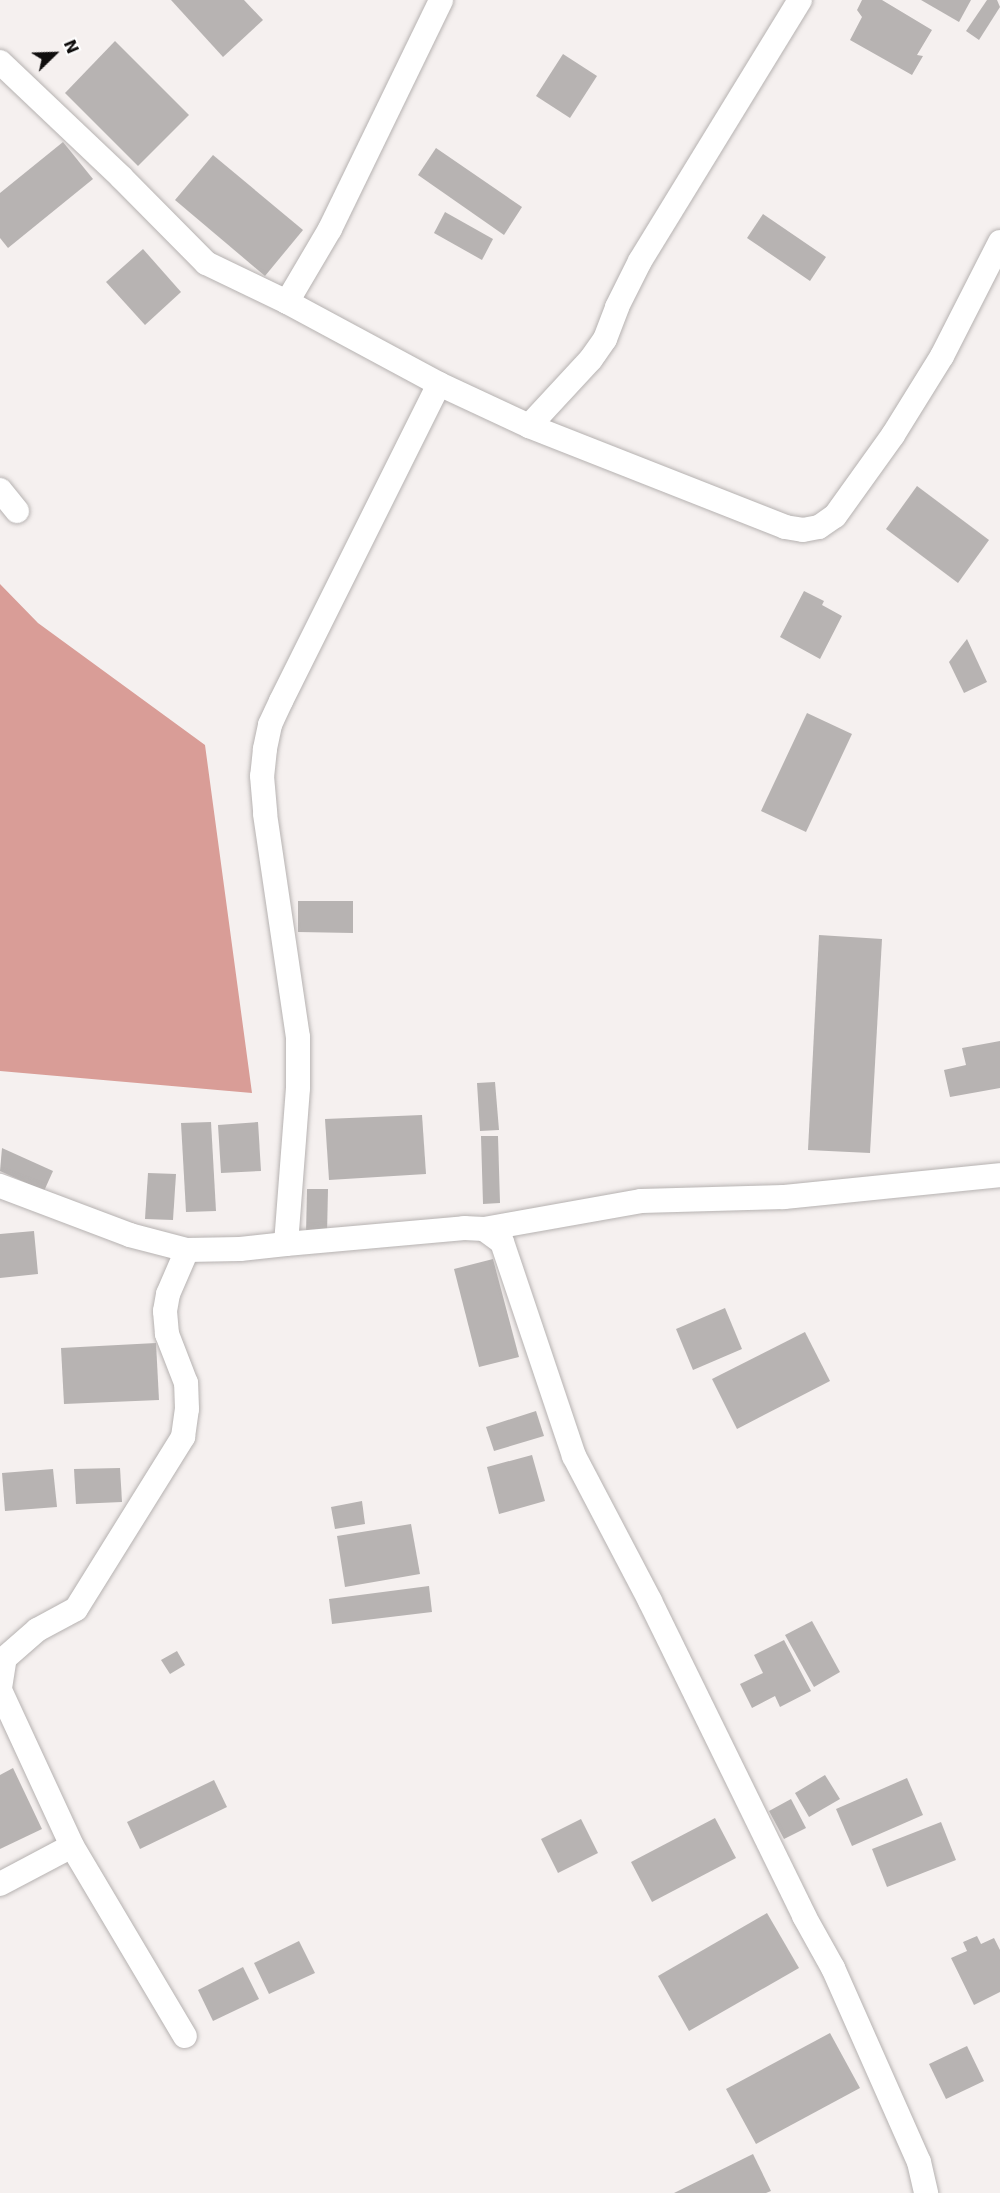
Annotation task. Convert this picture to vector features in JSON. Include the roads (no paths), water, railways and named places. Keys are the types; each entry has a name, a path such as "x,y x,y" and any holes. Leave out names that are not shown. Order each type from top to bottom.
{"street":[{"path":"287,302 330,229 441,0"},
{"path":"529,426 591,359 605,339 617,307 640,261 800,0"},
{"path":"0,62 122,177 206,262 287,302 440,384 529,426 785,527 803,530 819,527 835,516 893,435 942,356 1000,242"},
{"path":"286,1244 298,1088 298,1037 265,814 262,776 265,749 270,725 281,702 440,384"},
{"path":"0,490 17,511"},
{"path":"0,1186 130,1235 187,1250 240,1249 464,1228 484,1229 641,1201 784,1197 1000,1175"},
{"path":"484,1229 502,1242 574,1456 650,1601 804,1916 833,1968 919,2162 926,2193"},
{"path":"185,2036 72,1846 0,1689 5,1658 37,1630 76,1609 183,1437 187,1409 186,1383 167,1334 165,1311 168,1294 187,1250"},
{"path":"0,1884 72,1846"}]}
